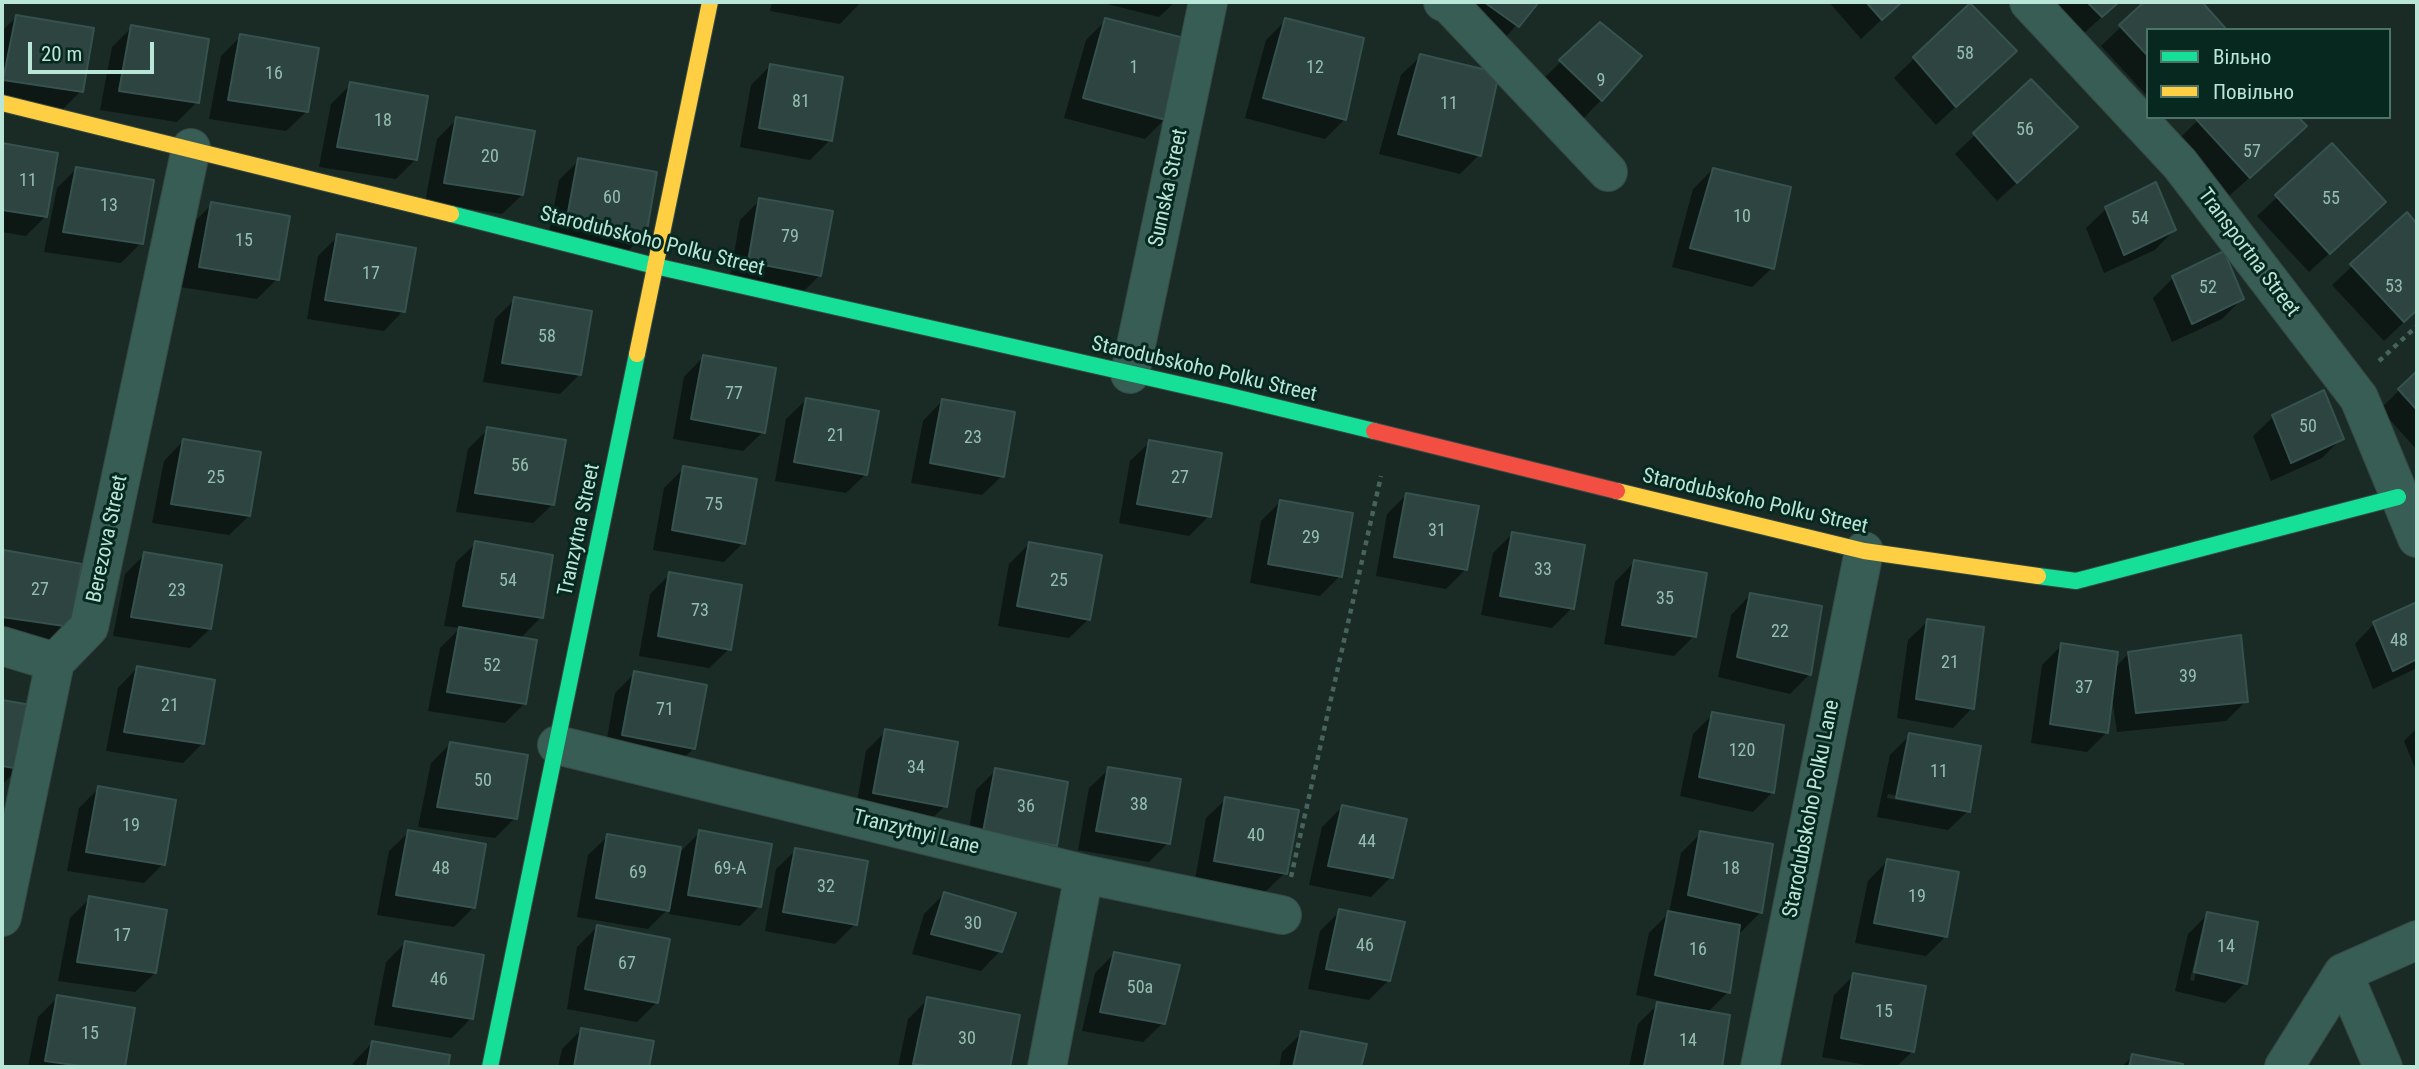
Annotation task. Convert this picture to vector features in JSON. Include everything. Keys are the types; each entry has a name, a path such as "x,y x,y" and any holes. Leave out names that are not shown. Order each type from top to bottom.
{"street":[{"name":"Tranzytna Street","path":"490,1067 710,2"},
{"name":"Sumska Street","path":"1130,374 1208,2"},
{"path":"1443,2 1448,3 1608,172"},
{"name":"Transportna Street","path":"2029,2 2180,164 2359,398 2417,538"},
{"name":"Starodubskoho Polku Street","path":"2,103 191,148 655,266 1390,435 1864,551 2076,581 2399,497"},
{"name":"Berezova Street","path":"55,662 89,627 191,148"},
{"name":"Starodubskoho Polku Lane","path":"1760,1067 1864,551"},
{"path":"2,646 55,662 2,917"},
{"name":"Tranzytnyi Lane","path":"557,745 1084,874 1282,915"},
{"path":"1047,1067 1084,874"},
{"path":"2284,1067 2343,973 2417,940"},
{"path":"2343,973 2383,1067"}],"path":[{"path":"2350,387 2417,326"},
{"path":"1282,915 1390,435"}],"building":[{"path":"1484,2 1539,2 1519,27"},
{"path":"1866,2 1902,2 1882,20"},
{"path":"2087,2 2119,2 2102,17"},
{"path":"2144,2 2202,2 2225,28 2146,28 2146,54 2119,25"},
{"path":"1970,3 2017,51 1956,107 1913,57"},
{"path":"16,15 94,28 83,92 3,80"},
{"path":"1105,18 1184,38 1166,120 1083,98"},
{"path":"1285,18 1364,38 1346,120 1263,98"},
{"path":"1600,22 1642,56 1602,101 1559,60"},
{"path":"131,25 209,39 199,103 119,91"},
{"path":"240,34 319,48 308,112 228,100"},
{"path":"1420,54 1499,73 1481,156 1398,134"},
{"path":"770,64 843,77 832,141 759,128"},
{"path":"2031,79 2078,127 2017,183 1973,133"},
{"path":"350,82 428,96 417,160 337,147"},
{"path":"456,117 535,131 523,195 444,183"},
{"path":"2196,119 2300,119 2307,126 2250,178"},
{"path":"2,143 58,153 47,217 2,210"},
{"path":"2332,143 2386,202 2330,254 2275,195"},
{"path":"578,158 657,172 646,236 566,223"},
{"path":"76,167 154,180 143,244 63,232"},
{"path":"1713,168 1791,187 1774,269 1690,248"},
{"path":"2156,182 2176,230 2124,255 2105,207"},
{"path":"759,198 833,211 821,276 748,262"},
{"path":"211,202 290,216 279,280 199,267"},
{"path":"2407,212 2417,224 2417,310 2404,322 2350,264"},
{"path":"337,234 416,248 405,312 325,300"},
{"path":"2224,251 2244,299 2192,324 2172,276"},
{"path":"514,297 592,311 581,375 502,363"},
{"path":"703,355 776,368 765,433 691,419"},
{"path":"2417,371 2417,410 2398,389"},
{"path":"2324,390 2344,439 2291,463 2272,415"},
{"path":"806,398 879,411 867,475 794,462"},
{"path":"942,399 1015,412 1004,477 930,463"},
{"path":"487,427 566,440 554,505 475,493"},
{"path":"183,439 261,452 250,516 171,504"},
{"path":"1149,440 1222,453 1211,517 1137,504"},
{"path":"683,466 757,479 745,544 672,530"},
{"path":"1406,493 1479,506 1467,570 1394,557"},
{"path":"1280,500 1353,513 1342,577 1268,564"},
{"path":"1512,532 1585,545 1574,609 1500,596"},
{"path":"475,541 553,555 543,618 463,606"},
{"path":"1029,542 1102,555 1090,620 1017,606"},
{"path":"4,550 82,564 71,627 2,617"},
{"path":"144,552 222,565 211,629 131,617"},
{"path":"1634,560 1707,573 1696,637 1622,625"},
{"path":"669,572 742,585 731,650 658,636"},
{"path":"1750,593 1822,606 1811,675 1737,657"},
{"path":"2417,602 2417,659 2393,671 2373,622"},
{"path":"1927,619 1984,627 1974,709 1916,699"},
{"path":"459,627 537,640 526,704 447,692"},
{"path":"2241,635 2248,702 2136,713 2128,652"},
{"path":"2061,643 2118,652 2108,733 2050,724"},
{"path":"137,666 215,680 204,744 124,732"},
{"path":"634,671 707,685 695,749 622,735"},
{"path":"2,700 31,705 20,769 2,766"},
{"path":"1712,712 1784,725 1774,793 1699,777"},
{"path":"885,729 958,742 947,807 873,793"},
{"path":"1909,733 1981,746 1970,812 1896,798"},
{"path":"450,742 528,755 517,819 437,807"},
{"path":"1108,767 1181,779 1170,844 1096,831"},
{"path":"995,768 1068,782 1057,846 983,832"},
{"path":"98,786 176,800 165,865 86,852"},
{"path":"1225,797 1299,810 1287,874 1214,861"},
{"path":"1342,805 1407,819 1393,878 1328,866"},
{"path":"408,830 486,844 475,908 396,895"},
{"path":"699,830 772,844 761,907 688,895"},
{"path":"1700,831 1773,844 1762,913 1688,895"},
{"path":"607,834 681,847 669,911 596,898"},
{"path":"795,848 868,861 857,925 783,912"},
{"path":"1887,859 1959,872 1947,937 1874,923"},
{"path":"944,892 1016,913 1002,952 931,934"},
{"path":"89,896 167,910 156,973 77,962"},
{"path":"1339,909 1405,922 1390,981 1326,969"},
{"path":"1668,911 1740,925 1730,993 1655,975"},
{"path":"2207,912 2258,922 2247,984 2194,972"},
{"path":"597,925 670,939 658,1003 585,989"},
{"path":"405,941 484,955 473,1019 393,1006"},
{"path":"1114,952 1180,965 1165,1024 1100,1012"},
{"path":"1853,973 1926,986 1914,1052 1841,1038"},
{"path":"57,995 135,1008 125,1067 89,1067 45,1061"},
{"path":"927,997 1020,1015 1010,1067 938,1067 913,1064"},
{"path":"1657,1002 1730,1015 1722,1067 1644,1066"},
{"path":"581,1028 654,1041 649,1067 574,1067"},
{"path":"1301,1031 1367,1044 1361,1067 1293,1067"},
{"path":"372,1041 450,1055 448,1067 367,1067"},
{"path":"2132,1054 2183,1064 2183,1067 2129,1067"}],"traffic: fast":[{"path":"451,214 655,266 1374,431"},
{"path":"490,1067 637,354"},
{"path":"2038,576 2076,581 2398,497"}],"traffic: slow":[{"path":"637,354 710,2"},
{"path":"2,103 451,214"},
{"path":"1617,491 1864,551 2038,576"}],"traffic: jam":[{"path":"1374,431 1617,491"}]}
